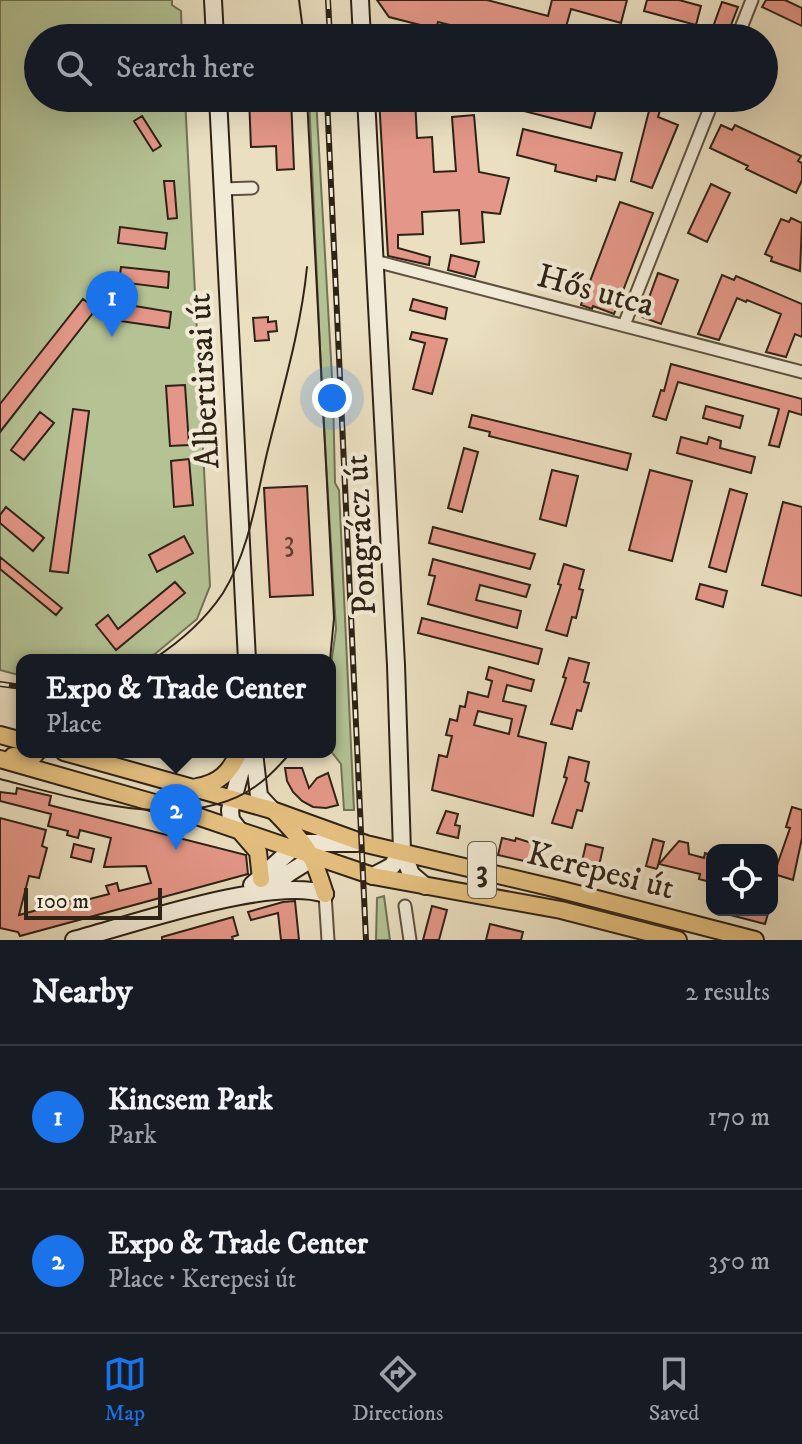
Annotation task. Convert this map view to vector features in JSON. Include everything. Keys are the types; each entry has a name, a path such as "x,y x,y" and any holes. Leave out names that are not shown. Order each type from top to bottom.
{"main road":[{"name":"Kerepesi út","path":"0,756 235,824 261,838 303,850 346,869 561,910 678,940"},
{"name":"Kerepesi út","path":"86,758 272,810 370,844 716,935 755,940"},
{"path":"193,788 221,779 236,758"},
{"path":"272,810 303,850 325,894"},
{"path":"235,824 258,852 264,886"},
{"path":"325,894 331,880 346,869"}],"street":[{"path":"213,0 214,24"},
{"path":"360,0 361,24"},
{"path":"743,24 752,0"},
{"name":"Albertirsai út","path":"219,112 247,654"},
{"name":"Pongrácz út","path":"367,112 396,665 400,826 402,851 411,874 425,886"},
{"path":"624,325 708,112"},
{"path":"222,189 252,188"},
{"name":"Hős utca","path":"375,261 802,372"},
{"path":"235,824 232,799 244,758"},
{"path":"255,758 259,796 272,810"},
{"path":"264,886 303,850 370,844 391,836 400,826"},
{"path":"74,940 113,935 264,886 289,873 303,850"},
{"path":"373,876 392,866 402,851"},
{"path":"264,886 325,894 328,940"},
{"path":"405,906 410,940"}],"green space":[{"path":"0,0 172,0 172,5 181,11 181,24 24,24 24,112 186,112 210,586 197,619 155,654 16,654 16,674 0,670"},
{"path":"310,112 317,112 354,810 344,810 341,764 336,758 336,654 333,654 336,629"},
{"path":"384,896 390,940 376,940 377,898"}],"building":[{"path":"377,0 487,0 548,16 552,0 627,0 621,23 571,9 567,24 416,24 389,17"},
{"path":"647,0 679,0 701,6 696,24 644,11"},
{"path":"766,0 785,0 802,8 802,26 762,7"},
{"path":"722,2 738,7 731,24 714,24"},
{"path":"250,112 292,112 294,169 277,170 276,146 251,147"},
{"path":"380,112 416,112 417,138 432,137 434,172 456,171 452,117 474,115 479,172 509,178 500,214 482,212 484,242 461,244 459,210 422,212 423,234 398,235 398,248 430,257 429,265 388,256"},
{"path":"528,112 595,112 591,128"},
{"path":"649,112 660,112 658,117 678,125 652,188 631,181"},
{"path":"142,116 161,146 153,151 134,121"},
{"path":"721,125 732,130 735,125 801,156 798,161 802,163 802,180 796,193 710,148"},
{"path":"523,129 622,153 615,180 597,176 596,181 555,171 556,165 517,155"},
{"path":"164,181 174,181 177,218 168,219"},
{"path":"711,184 730,193 707,242 688,233"},
{"path":"620,202 653,213 614,314 581,305"},
{"path":"791,218 802,223 800,271 771,261 772,257 765,254 781,219 789,222"},
{"path":"120,227 167,233 165,249 118,243"},
{"path":"451,255 479,262 475,277 448,270"},
{"path":"121,267 169,272 168,288 119,282"},
{"path":"658,273 678,280 661,324 642,317"},
{"path":"722,275 734,280 736,276 802,304 802,337 795,334 786,357 766,352 781,314 747,300 737,298 719,340 698,334"},
{"path":"83,299 96,309 0,432 0,404"},
{"path":"413,299 447,308 445,319 410,310"},
{"path":"123,304 171,312 169,328 120,321"},
{"path":"268,317 268,322 276,321 277,331 268,332 269,340 255,341 253,318"},
{"path":"412,332 447,339 432,394 413,389 425,343 410,339"},
{"path":"671,364 802,399 802,415 789,411 779,447 769,445 779,409 678,382 666,420 653,416"},
{"path":"185,385 189,445 170,446 166,386"},
{"path":"706,406 743,416 740,428 703,418"},
{"path":"73,409 89,411 68,573 50,571"},
{"path":"40,412 54,423 24,460 11,450"},
{"path":"472,415 631,454 627,470 489,436 490,432 469,427"},
{"path":"681,437 707,444 709,437 721,441 720,448 755,457 751,473 677,453"},
{"path":"464,448 478,452 462,512 448,508"},
{"path":"189,459 193,505 174,507 171,461"},
{"path":"552,470 578,476 566,526 540,519"},
{"path":"650,470 692,481 672,561 629,550"},
{"path":"307,486 313,595 270,597 264,488"},
{"path":"730,489 747,494 726,572 709,567"},
{"path":"783,502 802,507 802,596 762,585"},
{"path":"6,507 44,538 33,551 0,523 0,515"},
{"path":"433,527 535,554 530,569 429,543"},
{"path":"184,536 193,553 157,572 149,555"},
{"path":"0,557 62,608 56,615 0,569"},
{"path":"433,559 530,585 526,597 480,585 476,600 521,611 517,628 428,604 435,576 429,575"},
{"path":"564,564 584,570 576,618 572,617 567,636 546,630 561,585 558,584"},
{"path":"175,582 185,593 116,650 96,625 108,615 118,629"},
{"path":"700,584 727,591 723,607 696,599"},
{"path":"422,618 542,649 538,664 418,633"},
{"path":"569,658 589,663 584,682 589,683 572,729 551,724"},
{"path":"489,667 534,680 531,691 507,685 503,701 526,706 518,736 546,743 533,816 432,790 439,755 447,757 452,736 446,735 450,719 457,721 460,706 465,707 468,692 488,697 492,681 486,679","holes":["478,711 512,719 509,734 474,725"]},
{"path":"569,757 589,762 585,781 589,783 582,811 577,810 572,828 552,823 567,778 564,777"},
{"path":"285,768 302,768 309,788 317,778 328,773 338,805 313,807 302,801 287,781"},
{"path":"17,788 51,796 49,805 246,855 248,874 20,936 18,932 0,928 0,818 46,830 42,846 47,848 39,878 29,876 19,915 81,898 82,901 109,894 106,886 117,883 119,891 151,883 146,866 104,867 111,838 80,830 78,838 67,835 68,831 48,826 51,814 0,801 0,792 16,794"},
{"path":"792,807 802,810 802,838 793,880 778,875 778,862 790,828 786,827"},
{"path":"446,811 458,814 455,825 460,826 458,838 437,833"},
{"path":"502,838 515,841 516,838 541,846 537,864 498,855"},
{"path":"653,839 664,842 657,869 646,866"},
{"path":"679,841 688,843 689,854 704,858 706,853 706,881 699,879 700,874 659,864"},
{"path":"74,844 94,849 91,862 71,857"},
{"path":"586,844 603,848 596,879 579,875"},
{"path":"295,901 299,940 281,940 278,913 251,920 248,912 283,902"},
{"path":"432,906 447,910 439,940 423,940"},
{"path":"734,916 767,916 765,924"},
{"path":"233,917 238,935 232,937 233,940 162,940 162,937"},
{"path":"490,924 523,932 521,940 486,940"}],"tram line":[{"path":"299,0 302,24"},
{"path":"308,112 334,618 331,654"},
{"path":"160,654 208,612 223,593 239,560 251,525 290,360 307,267"},
{"path":"0,779 130,808 198,808 228,801 256,786 286,758"}],"railway":[{"path":"328,0 329,24"},
{"path":"328,112 366,940"},
{"path":"0,684 16,686"}],"place":[{"name":"Kincsem Park","path":"112,337"},
{"name":"Expo & Trade Center","path":"176,850"}]}
